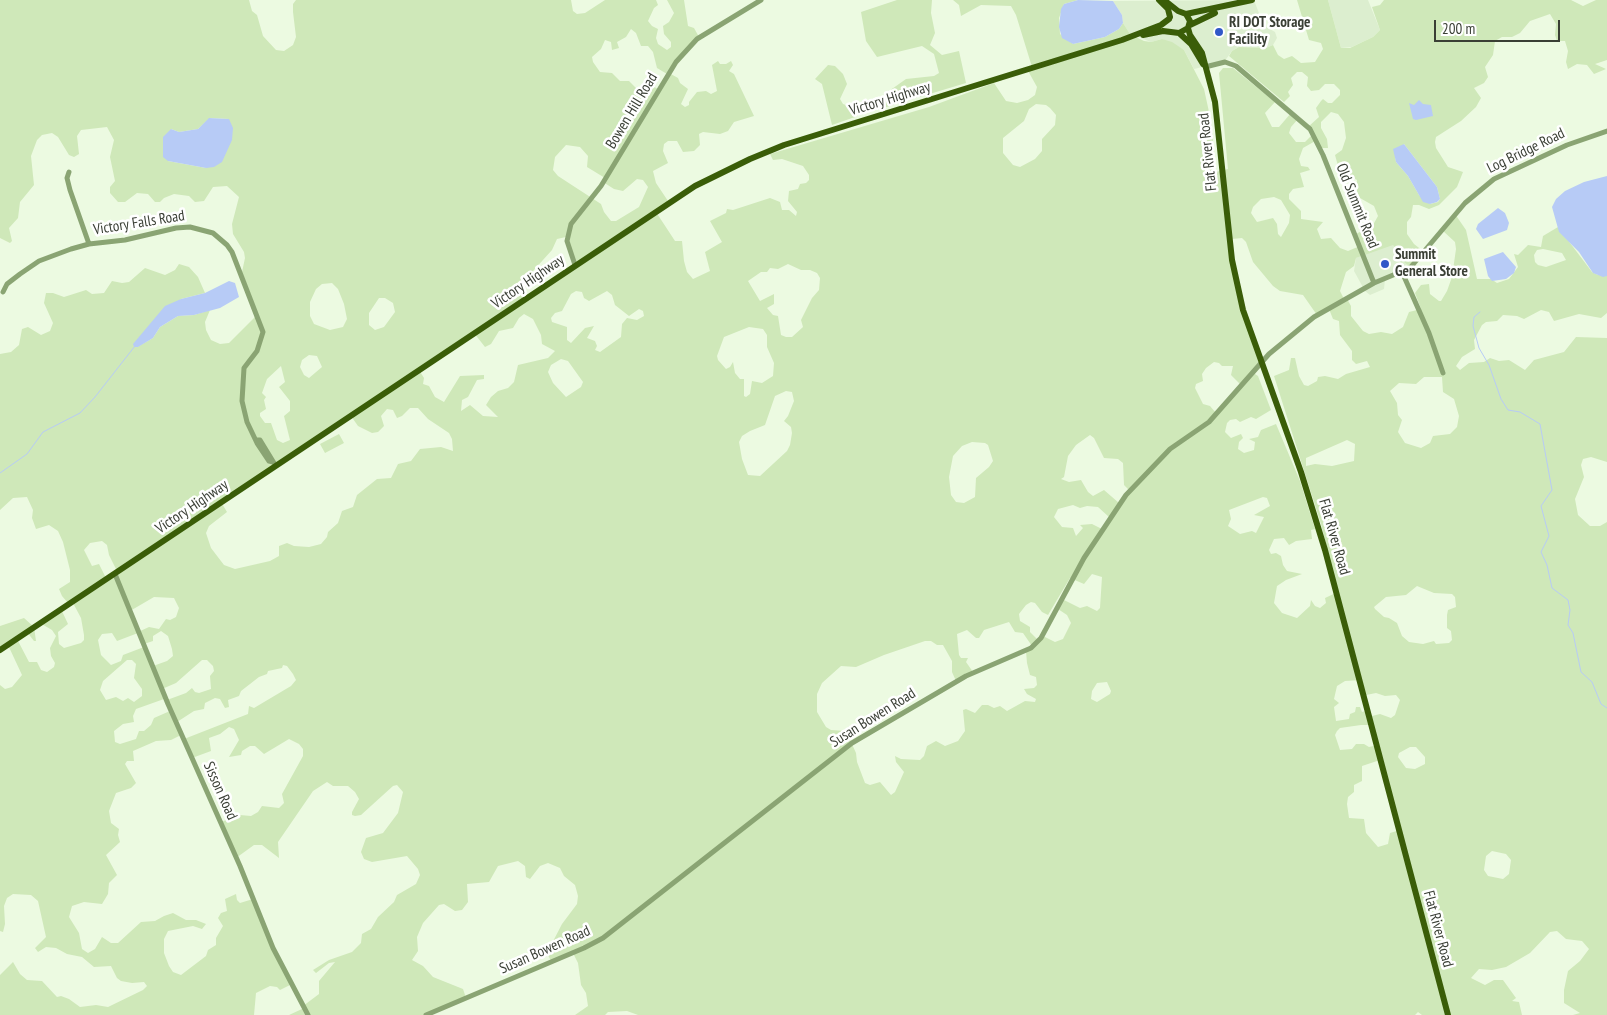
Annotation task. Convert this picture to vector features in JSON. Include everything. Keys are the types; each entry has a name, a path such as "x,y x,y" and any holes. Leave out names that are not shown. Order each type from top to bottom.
{"main road":[{"path":"1160,0 1168,9 1168,26 1176,32 1189,27 1197,20 1252,0"},
{"path":"1164,0 1178,11 1186,14 1235,5"},
{"path":"1169,18 1178,11"},
{"path":"1186,14 1189,27"},
{"name":"Victory Highway","path":"0,650 115,574 274,464 695,186 764,153 1122,40 1161,25 1169,18"},
{"name":"Flat River Road","path":"1189,27 1190,36 1202,53 1216,113 1234,275 1260,365 1301,472 1325,550 1448,1015"},
{"name":"Victory Highway","path":"1122,40 1164,31 1176,32"},
{"name":"Flat River Road","path":"1176,32 1195,49 1205,67"}],"street":[{"name":"Bowen Hill Road","path":"575,266 568,246 568,231 598,190 676,62 686,48 708,31 761,0"},
{"name":"Old Summit Road","path":"1205,67 1222,62 1234,64 1310,129 1323,155 1374,283"},
{"name":"Log Bridge Road","path":"1374,283 1410,268 1472,196 1489,183 1567,144 1607,132"},
{"path":"69,172 67,178 70,190 89,244"},
{"name":"Victory Falls Road","path":"3,292 14,279 39,261 89,244 125,240 190,227 213,233 227,245 263,332 261,343 242,374 244,412 257,440 260,440 274,464"},
{"path":"1402,272 1429,333 1442,373"},
{"path":"1260,365 1269,354 1314,317 1374,283"},
{"name":"Susan Bowen Road","path":"426,1015 575,952 603,938 852,743 966,676 1030,648 1041,638 1084,558 1126,495 1170,449 1209,422 1260,365"},
{"name":"Sisson Road","path":"115,574 168,704 240,866 273,948 308,1015"}],"shaded area":[{"path":"0,0 249,0 252,11 257,15 263,36 276,50 284,51 293,45 296,37 293,4 296,0 571,0 573,11 577,14 585,13 605,0 656,0 658,5 654,8 648,21 658,29 656,38 658,44 667,50 671,47 671,42 664,34 663,26 669,22 674,13 667,0 684,0 688,26 694,28 699,37 669,73 678,78 680,83 688,89 681,104 685,107 689,105 689,102 697,92 706,91 711,94 717,91 712,65 718,61 720,64 726,64 731,61 733,65 729,71 734,74 754,116 734,122 728,131 720,134 703,132 699,134 700,145 694,151 683,152 677,141 668,141 664,144 663,151 668,163 653,171 656,183 668,201 656,212 675,241 682,241 687,272 693,279 710,271 705,252 722,242 710,221 726,213 727,209 733,210 770,198 780,202 782,210 789,210 796,216 797,212 788,201 789,191 798,189 800,184 806,183 809,180 809,175 803,166 782,159 773,160 770,154 929,107 994,83 1006,101 1017,103 1028,100 1035,95 1037,87 1027,69 1083,56 1032,67 1016,15 1011,6 981,5 961,16 959,5 953,0 1078,0 1064,4 1059,18 1060,34 1073,44 1105,37 1119,29 1123,23 1130,34 1144,41 1151,42 1162,39 1172,42 1184,50 1204,89 1211,121 1216,172 1228,169 1219,73 1223,68 1233,68 1275,102 1265,113 1272,127 1279,127 1291,113 1298,119 1291,127 1289,133 1296,142 1305,142 1313,134 1308,127 1319,117 1316,108 1321,101 1323,99 1328,103 1332,103 1340,95 1340,90 1334,84 1325,84 1319,90 1311,91 1307,86 1308,77 1302,72 1297,72 1291,78 1293,85 1288,92 1290,96 1284,102 1229,56 1232,51 1239,47 1266,48 1273,45 1278,55 1284,59 1292,56 1301,63 1315,62 1323,49 1321,43 1309,40 1297,0 1328,0 1341,48 1350,48 1373,37 1380,30 1372,7 1380,5 1384,0 1571,0 1583,6 1596,0 1607,0 1607,60 1595,64 1606,69 1594,74 1587,65 1577,64 1568,69 1566,62 1568,51 1565,41 1557,41 1555,35 1556,24 1550,14 1530,21 1520,33 1512,37 1502,37 1495,41 1493,55 1485,67 1488,77 1484,83 1474,88 1481,98 1476,107 1461,121 1436,137 1436,148 1448,167 1463,172 1457,187 1439,205 1429,209 1413,205 1411,217 1407,222 1407,234 1414,244 1423,251 1409,266 1401,260 1393,245 1356,258 1354,266 1346,272 1340,291 1344,299 1347,299 1351,306 1351,316 1363,331 1369,334 1381,332 1392,334 1403,327 1409,312 1421,309 1415,293 1421,285 1429,284 1430,294 1439,301 1441,301 1447,291 1452,277 1456,249 1455,242 1442,230 1455,214 1466,230 1477,279 1491,279 1497,283 1509,279 1518,267 1514,254 1518,255 1528,245 1541,247 1543,236 1558,227 1592,272 1598,275 1607,275 1607,313 1601,318 1579,314 1554,321 1549,312 1541,310 1524,319 1517,316 1503,315 1497,321 1486,322 1482,325 1474,340 1475,349 1462,357 1456,366 1460,370 1469,363 1484,362 1490,358 1499,361 1509,360 1525,370 1534,360 1564,352 1576,337 1607,338 1607,462 1591,457 1583,459 1581,465 1584,477 1575,499 1578,515 1590,526 1600,526 1607,522 1607,1015 1573,1015 1580,1013 1564,1003 1564,990 1568,971 1580,961 1589,949 1582,941 1566,939 1557,931 1550,932 1530,953 1506,967 1492,970 1479,969 1471,978 1485,985 1494,980 1503,980 1516,998 1512,1001 1519,1002 1522,1015 1422,1015 1418,1012 1415,1015 638,1015 627,1011 608,1012 605,1015 575,1015 588,1006 586,993 581,985 578,963 573,953 551,961 547,953 562,924 577,904 578,896 575,885 564,876 560,868 548,863 540,866 530,879 526,877 525,866 518,861 498,866 489,882 467,884 468,902 462,910 455,911 444,904 439,905 423,923 417,937 418,951 412,960 423,966 433,977 463,989 466,998 425,1015 289,1015 302,1009 303,1006 319,994 319,981 335,962 329,963 316,973 313,970 329,960 352,952 361,943 362,934 371,929 378,917 394,902 397,895 416,884 420,875 418,869 407,856 372,862 364,859 361,852 366,838 383,833 398,813 403,792 397,785 393,786 361,815 355,816 352,815 352,812 359,799 355,792 348,786 333,786 327,782 313,791 278,842 279,858 262,845 254,845 236,858 221,822 240,815 251,816 258,812 262,806 279,808 284,803 282,794 303,756 303,749 299,744 289,739 264,754 255,746 250,746 242,751 241,755 229,757 239,740 234,729 229,727 220,734 209,738 211,751 192,758 184,739 248,714 249,706 254,708 291,686 296,680 287,666 283,665 282,668 268,671 267,674 259,677 241,691 239,696 228,700 229,707 225,708 220,699 215,698 205,703 204,709 194,711 177,722 181,735 171,740 156,741 133,751 134,761 127,761 125,764 136,783 131,788 116,793 109,811 111,823 119,829 120,842 106,855 117,875 109,883 108,894 102,904 84,902 72,906 69,917 79,933 82,949 88,953 95,949 102,937 111,943 118,943 141,922 155,921 173,913 186,920 196,920 206,924 202,929 193,926 168,931 164,939 164,953 169,966 173,972 181,975 206,956 208,950 216,945 216,938 223,926 218,918 221,913 227,911 225,899 236,894 237,900 240,903 253,899 290,985 280,990 277,987 270,986 256,993 254,1015 0,1015 0,975 13,962 20,974 27,980 42,981 57,997 61,996 69,999 80,1007 96,1005 108,1007 143,990 147,986 144,982 132,983 121,981 117,978 111,966 94,967 82,957 67,954 56,948 46,947 38,952 35,948 46,937 38,901 31,895 13,894 7,898 4,906 5,924 3,932 0,931 0,685 5,689 12,687 22,675 8,645 0,650 0,626 24,618 34,627 36,641 27,632 17,639 29,662 37,662 41,670 47,672 54,667 55,663 51,656 50,648 56,636 52,630 40,623 61,609 68,624 58,632 59,644 64,648 81,643 84,640 84,635 81,618 73,603 68,603 59,589 70,582 70,570 63,542 58,531 49,525 36,529 32,518 33,510 27,497 13,498 0,510 0,354 11,352 19,345 22,329 28,327 41,335 50,331 53,323 44,303 46,293 53,293 64,297 86,290 92,294 104,293 112,281 129,282 145,268 165,275 175,270 179,264 189,267 198,277 205,293 181,299 137,347 153,338 160,327 178,316 194,315 210,310 205,322 206,330 211,340 220,344 229,343 258,314 242,272 245,258 244,252 233,234 232,224 239,197 227,186 213,187 204,201 195,202 189,196 174,194 160,202 155,202 148,194 137,193 125,202 118,202 110,193 110,187 115,181 110,157 114,140 107,127 81,130 77,136 79,154 74,157 69,155 58,137 52,133 42,135 37,140 31,156 34,185 20,202 18,218 9,228 12,241 10,243 0,238","holes":["631,29 636,33 641,46 648,46 653,52 657,68 667,74 658,89 649,84 643,90 638,90 629,81 620,81 612,73 600,72 592,57 601,49 605,40 611,42 612,50 619,48 617,42 626,37","1036,104 1046,105 1056,115 1055,125 1042,139 1042,151 1035,159 1020,167 1013,165 1003,153 1003,138 1024,121 1029,109","1331,112 1338,114 1344,122 1346,138 1342,150 1335,155 1340,173 1344,172 1357,180 1357,192 1360,198 1374,206 1378,216 1373,225 1356,234 1360,246 1348,251 1340,248 1331,238 1321,239 1317,229 1323,222 1301,219 1301,211 1289,199 1289,194 1293,189 1304,187 1300,173 1310,170 1308,167 1301,166 1299,159 1303,148 1317,140 1321,148 1328,148 1327,139 1321,128 1321,122","210,118 229,119 206,168 168,161 171,129 179,132 198,129","1404,144 1437,187 1440,199 1438,202 1430,204 1419,195 1408,176 1396,162 1395,156","566,145 580,147 588,156 587,167 605,178 603,182 614,189 623,191 637,179 643,180 648,187 639,207 616,221 611,221 601,204 558,176 553,170 555,157","1274,197 1281,200 1290,215 1289,223 1281,237 1278,234 1277,224 1273,218 1257,222 1251,213 1253,207 1261,199","566,237 573,266 523,299 518,290 552,250 557,239","1242,238 1246,242 1253,262 1273,286 1280,291 1303,295 1317,315 1329,309 1333,319 1339,321 1340,335 1352,351 1352,360 1356,364 1367,361 1370,367 1346,374 1338,379 1325,376 1318,377 1317,381 1308,386 1304,385 1299,376 1295,358 1291,358 1289,370 1274,376 1321,524 1338,592 1325,598 1326,603 1320,608 1315,606 1311,600 1310,606 1297,618 1282,613 1274,603 1277,586 1286,580 1302,574 1287,571 1281,556 1276,553 1271,554 1269,550 1274,539 1284,538 1289,545 1296,541 1312,539 1311,530 1315,529 1300,481 1276,424 1261,430 1258,437 1249,439 1255,442 1254,450 1244,453 1238,449 1239,442 1243,438 1241,434 1231,438 1225,432 1227,423 1230,420 1236,419 1240,422 1251,417 1256,419 1271,410 1258,376 1255,374 1262,363 1245,310 1232,251 1232,239","1543,249 1562,253 1566,260 1546,267 1535,262 1534,255 1537,250","788,264 801,270 810,270 817,273 820,278 819,290 812,298 801,320 803,327 792,337 781,335 778,316 773,315 767,308 774,304 774,294 760,301 748,281 761,272 767,272 770,268 778,269","332,283 338,289 344,304 347,319 343,327 330,330 314,324 310,316 310,302 316,289 322,284","576,291 582,292 584,298 589,301 607,291 612,295 615,305 629,316 639,309 643,311 644,316 637,320 627,318 622,324 621,337 600,352 595,350 597,346 595,341 587,338 594,326 585,328 571,343 567,340 567,327 552,322 551,318 555,313 562,311 571,294","379,298 385,298 393,303 395,312 384,327 375,330 369,325 369,313","524,314 533,319 541,335 542,344 555,351 548,358 518,365 514,382 508,388 498,391 486,405 498,417 483,416 470,405 461,411 462,400 468,397 477,380 484,379 484,375 460,376 444,402 435,397 429,386 423,384 424,378 419,370 474,333 485,347 491,344 499,331 513,328","749,327 763,329 767,335 767,347 774,363 773,376 762,383 752,381 750,394 746,397 744,396 744,379 740,379 735,373 733,362 726,369 717,356 724,337","309,355 317,356 322,367 309,378 304,375 300,367 302,360","561,359 568,361 583,382 581,387 566,397 553,383 548,372 551,365","1214,362 1222,366 1233,366 1231,375 1241,385 1216,413 1210,406 1203,404 1195,388 1196,384 1203,381 1202,374 1206,368","281,366 285,382 279,387 290,401 290,411 284,416 290,440 283,443 277,440 271,423 265,423 260,416 260,413 266,409 264,400 266,397 262,393 267,379","1424,377 1442,377 1443,392 1454,399 1459,416 1457,427 1450,434 1433,436 1430,443 1421,448 1405,443 1398,432 1402,420 1398,415 1397,403 1390,391 1399,383 1416,384","786,391 792,392 794,401 784,421 791,427 790,445 787,451 760,476 748,475 742,459 739,442 742,436 765,425 775,396","410,408 418,408 428,419 449,433 452,439 453,451 441,447 420,449 411,461 398,464 391,478 377,479 357,495 353,507 342,511 338,523 328,532 327,537 321,544 309,547 294,546 287,543 279,546 279,556 270,561 235,569 224,565 211,548 206,533 209,526 227,512 221,502 351,416 358,426 372,433 378,432 384,426 381,416 387,409 393,410 397,418","1090,435 1094,438 1104,458 1118,459 1123,463 1124,485 1129,490 1119,503 1104,490 1093,496 1088,492 1081,480 1069,482 1061,479 1064,477 1068,456 1076,445","1347,440 1355,444 1354,461 1332,466 1315,464 1306,466 1306,458","972,442 988,445 993,461 976,478 975,497 964,503 956,502 951,495 949,477 953,456 962,446","1263,497 1267,498 1270,506 1254,515 1264,517 1256,533 1252,531 1240,534 1228,526 1231,519 1229,510","1073,505 1080,508 1087,506 1098,507 1109,517 1102,529 1092,524 1080,525 1083,528 1076,536 1073,528 1062,527 1054,517 1058,509","102,541 107,545 109,555 117,571 106,578 99,564 92,566 84,550 90,543","1092,574 1102,577 1100,608 1097,611 1087,606 1080,608 1064,600 1058,609 1067,615 1071,623 1063,639 1055,642 1043,636 1038,640 1030,632 1030,627 1020,621 1019,614 1026,605 1031,602 1035,603 1042,612 1048,615 1070,578 1084,584","1417,586 1434,593 1452,594 1455,597 1456,607 1448,610 1447,615 1447,628 1451,631 1452,640 1449,643 1436,644 1434,641 1423,644 1409,642 1402,636 1397,623 1384,617 1374,607 1386,597 1406,595","154,597 174,598 179,608 176,617 170,620 166,619 159,629 149,627 138,632 130,611","1009,622 1015,632 1023,633 1032,646 1026,651 1027,663 1030,675 1036,677 1037,685 1034,688 1024,689 1027,694 1036,699 1035,702 1025,701 1007,711 1000,706 994,708 988,705 982,705 975,713 966,709 963,710 965,731 958,741 945,746 936,741 927,746 924,756 920,760 901,759 895,756 896,762 904,772 895,792 891,795 880,782 870,785 865,783 857,762 856,753 846,731 831,730 826,727 817,712 817,694 822,683 841,666 856,667 925,641 943,645 952,661 952,672 956,681 973,672 966,662 968,658 961,658 959,655 957,634 967,630 976,638 979,638 984,630","161,631 168,636 173,656 167,661 153,666 144,647 123,655 121,661 111,665 101,655 98,640 102,634 112,633 117,641 138,633 144,644 153,641 153,636","127,660 132,660 136,664 134,678 142,689 142,696 134,702 128,698 123,701 116,697 106,700 100,690 103,681","202,660 207,660 213,666 214,671 210,676 211,689 199,693 195,692 192,688 186,693 167,700 170,711 154,718 151,725 144,731 139,731 136,739 120,744 115,742 114,731 123,724 134,722 133,716 136,709 164,699 162,689 176,683","1362,680 1366,695 1376,693 1385,696 1396,695 1400,700 1395,715 1391,718 1380,714 1372,716 1369,710 1362,712 1360,707 1356,707 1355,712 1350,714 1349,719 1336,721 1334,707 1339,703 1334,699 1337,686 1345,681","1107,682 1111,691 1110,694 1097,702 1091,699 1092,691 1097,683","1373,725 1378,745 1369,747 1364,744 1356,744 1352,749 1340,750 1335,735 1337,731 1340,728","1410,747 1416,747 1425,757 1425,764 1415,769 1406,768 1398,757 1399,753","1383,759 1400,830 1390,833 1388,844 1378,847 1366,833 1364,819 1349,818 1348,797 1354,792 1354,785 1362,781 1362,766","1492,851 1506,854 1511,860 1509,874 1503,879 1488,876 1484,870 1486,856"]},
{"path":"897,0 932,0 931,13 935,33 930,45 942,55 959,51 966,83 873,111 872,103 888,96 889,91 906,79 934,76 939,73 934,54 922,46 877,57 866,41 861,12"},
{"path":"1254,0 1261,24 1275,32 1277,38 1273,45 1266,48 1239,47 1232,51 1224,62 1194,69 1184,50 1162,39 1151,42 1130,34 1123,23 1122,15 1113,1"},
{"path":"1328,0 1368,0 1380,30 1373,37 1352,47 1341,48"},
{"path":"828,65 835,66 843,74 847,84 840,99 843,104 852,107 855,117 832,125 822,84 815,79"},
{"path":"1388,245 1393,245 1401,260 1409,266 1385,279 1384,289 1370,295 1365,291 1354,271 1356,258"},
{"path":"339,434 344,443 325,453 320,444"}],"water":[{"path":"1078,0 1113,1 1122,15 1123,23 1119,29 1105,37 1073,44 1062,38 1059,27 1061,9 1064,4"},
{"path":"1419,100 1423,104 1431,105 1433,116 1413,119 1409,103 1414,105"},
{"path":"209,118 229,119 233,128 232,140 222,162 214,167 206,168 168,161 163,157 163,137 171,129 179,132 198,129"},
{"path":"1404,144 1437,187 1440,199 1437,202 1430,204 1423,202 1408,176 1396,162 1393,149"},
{"path":"1607,176 1607,276 1603,277 1593,273 1579,252 1559,232 1552,207 1556,199 1565,191 1584,182"},
{"path":"1498,208 1505,213 1509,223 1507,230 1483,239 1476,229 1478,224"},
{"path":"1503,252 1516,267 1514,273 1506,279 1492,281 1488,276 1484,259"},
{"path":"229,281 235,283 239,297 220,308 194,315 178,316 160,327 153,338 138,347 134,347 133,344 165,306 181,299 205,293"}],"waterway":[{"path":"1480,312 1474,317 1473,326 1479,348 1489,365 1501,399 1508,410 1520,412 1540,424 1552,490 1541,506 1549,536 1541,552 1547,565 1552,588 1568,600 1570,610 1568,625 1573,633 1581,672 1592,682 1601,704 1607,708"},
{"path":"0,473 27,454 43,432 80,413 135,346"}],"place":[{"name":"RI DOT Storage Facility","path":"1219,32"},
{"name":"Summit General Store","path":"1385,264"}]}
